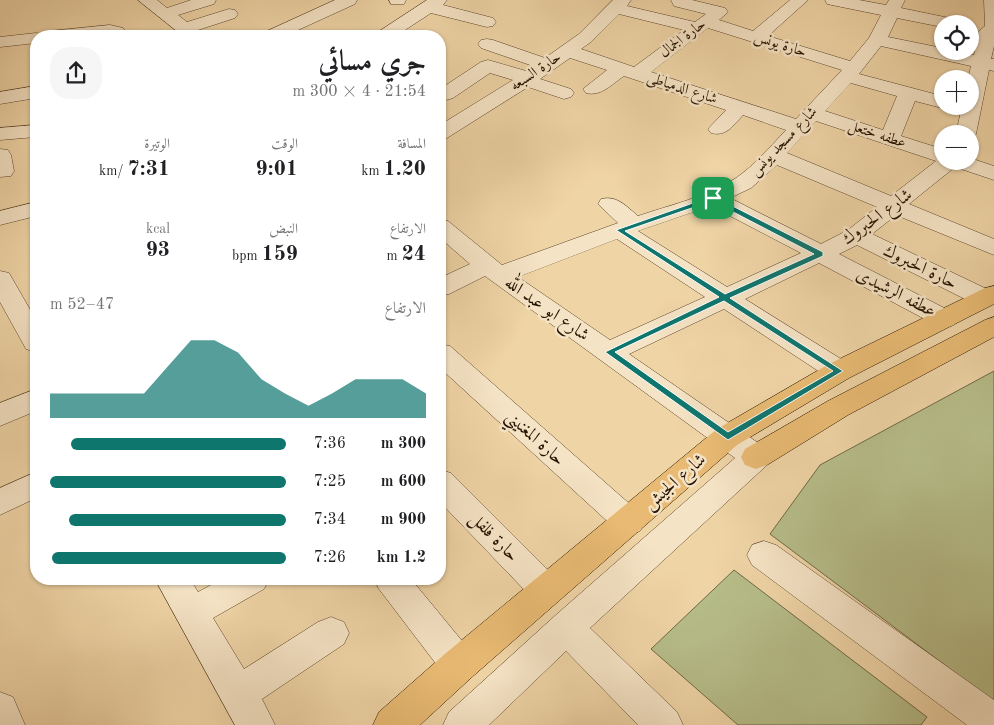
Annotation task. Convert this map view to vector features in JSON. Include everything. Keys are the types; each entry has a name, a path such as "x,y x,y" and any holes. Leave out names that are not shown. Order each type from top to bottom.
{"main road":[{"name":"شارع الجيش","path":"392,725 459,665 728,437 839,371 989,296"},
{"name":"شارع الجيش","path":"756,457 838,408 994,326"}],"street":[{"path":"146,0 186,30"},
{"path":"165,14 208,0"},
{"path":"280,30 321,14 349,0"},
{"name":"حارة الجمال","path":"594,89 628,71 702,25 719,12 680,2 680,0"},
{"path":"756,37 800,0"},
{"path":"833,0 895,6 934,18"},
{"path":"979,91 988,64 986,30 992,0"},
{"path":"397,30 435,3 487,22"},
{"name":"حارة يونس","path":"614,3 756,37 908,93 934,100"},
{"name":"حارة السبعه","path":"446,130 568,51 585,38 614,3"},
{"name":"شارع مسجد يونس","path":"446,286 627,228 713,198 736,187 755,174 850,72 877,40 895,6"},
{"path":"193,30 229,14"},
{"path":"321,14 337,23"},
{"path":"0,42 30,39"},
{"path":"877,40 988,64"},
{"path":"487,44 547,66"},
{"name":"شارع الدمياطى","path":"568,51 739,108 804,120"},
{"path":"446,94 488,66 564,93"},
{"path":"0,98 30,93"},
{"path":"889,139 908,93"},
{"path":"718,130 739,108"},
{"name":"عطفه ختعل","path":"804,120 889,139 934,153"},
{"path":"0,134 30,132"},
{"path":"773,155 994,248"},
{"path":"979,168 994,173"},
{"name":"شارع الحبروك","path":"609,352 820,254 856,235 938,170"},
{"name":"عطفه الرشيدى","path":"713,198 945,319"},
{"path":"610,204 627,228 724,298 839,371"},
{"path":"0,218 30,210"},
{"name":"شارع ابو عبد الله","path":"446,231 493,270 756,457"},
{"name":"حارة الحبروك","path":"856,235 989,296"},
{"path":"0,280 30,332"},
{"name":"حارة المغنيني","path":"446,358 629,522"},
{"path":"0,415 30,402"},
{"name":"شارع الجيش","path":"462,725 566,628 756,457"},
{"path":"0,502 30,487"},
{"name":"حارة فلفل","path":"446,488 547,591"},
{"path":"764,555 994,722"},
{"path":"175,585 256,725"},
{"path":"191,613 241,585"},
{"path":"396,585 459,665"},
{"path":"566,628 664,725"},
{"path":"238,694 331,633"},
{"path":"0,710 6,725"}],"green space":[{"path":"994,371 994,702 770,534 820,465"},
{"path":"734,570 927,717 921,725 738,725 651,649"}],"route":[{"path":"713,198 619,230 724,298 839,371 728,437 609,352 724,298 820,254 713,198"}]}
